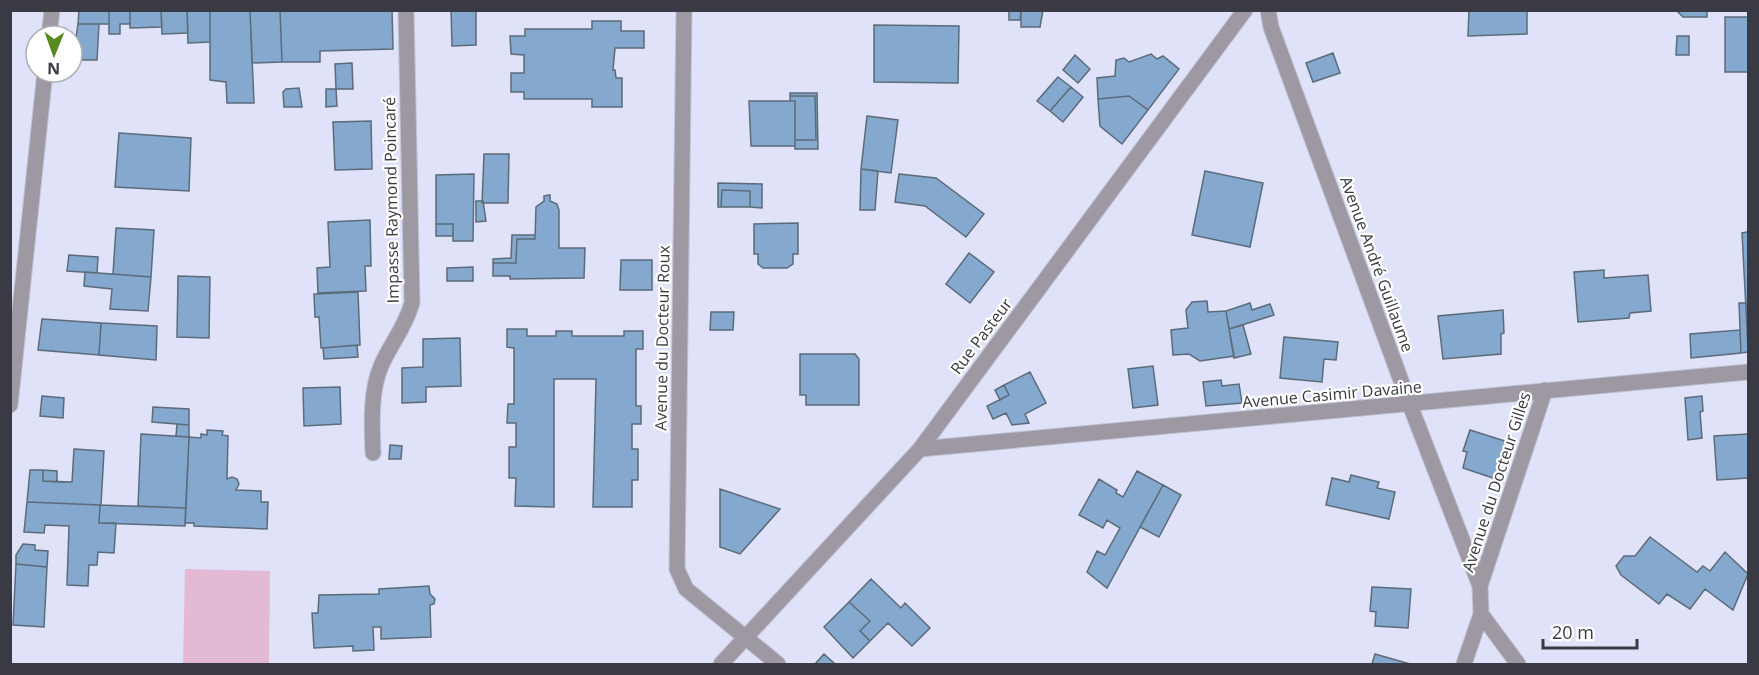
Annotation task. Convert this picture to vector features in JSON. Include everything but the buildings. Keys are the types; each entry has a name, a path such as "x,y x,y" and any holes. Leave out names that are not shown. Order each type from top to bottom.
{"street":[{"name":"Impasse Raymond Poincaré","path":"373,453 373,408 381,367 405,326 412,303 406,10"},
{"name":"Avenue du Docteur Roux","path":"684,10 677,569 686,589 743,638 778,664"},
{"name":"Rue Pasteur","path":"721,664 920,449 1245,10"},
{"name":"Avenue André Guillaume","path":"1268,10 1271,27 1410,405 1480,586 1481,614 1464,664"},
{"path":"10,405 44,84"},
{"name":"Avenue Casimir Davaine","path":"920,449 1749,372"},
{"name":"Avenue du Docteur Gilles","path":"1480,586 1545,390"},
{"path":"1481,614 1518,664"}],"shaded area":[{"path":"185,569 270,571 269,664 183,664"}]}
